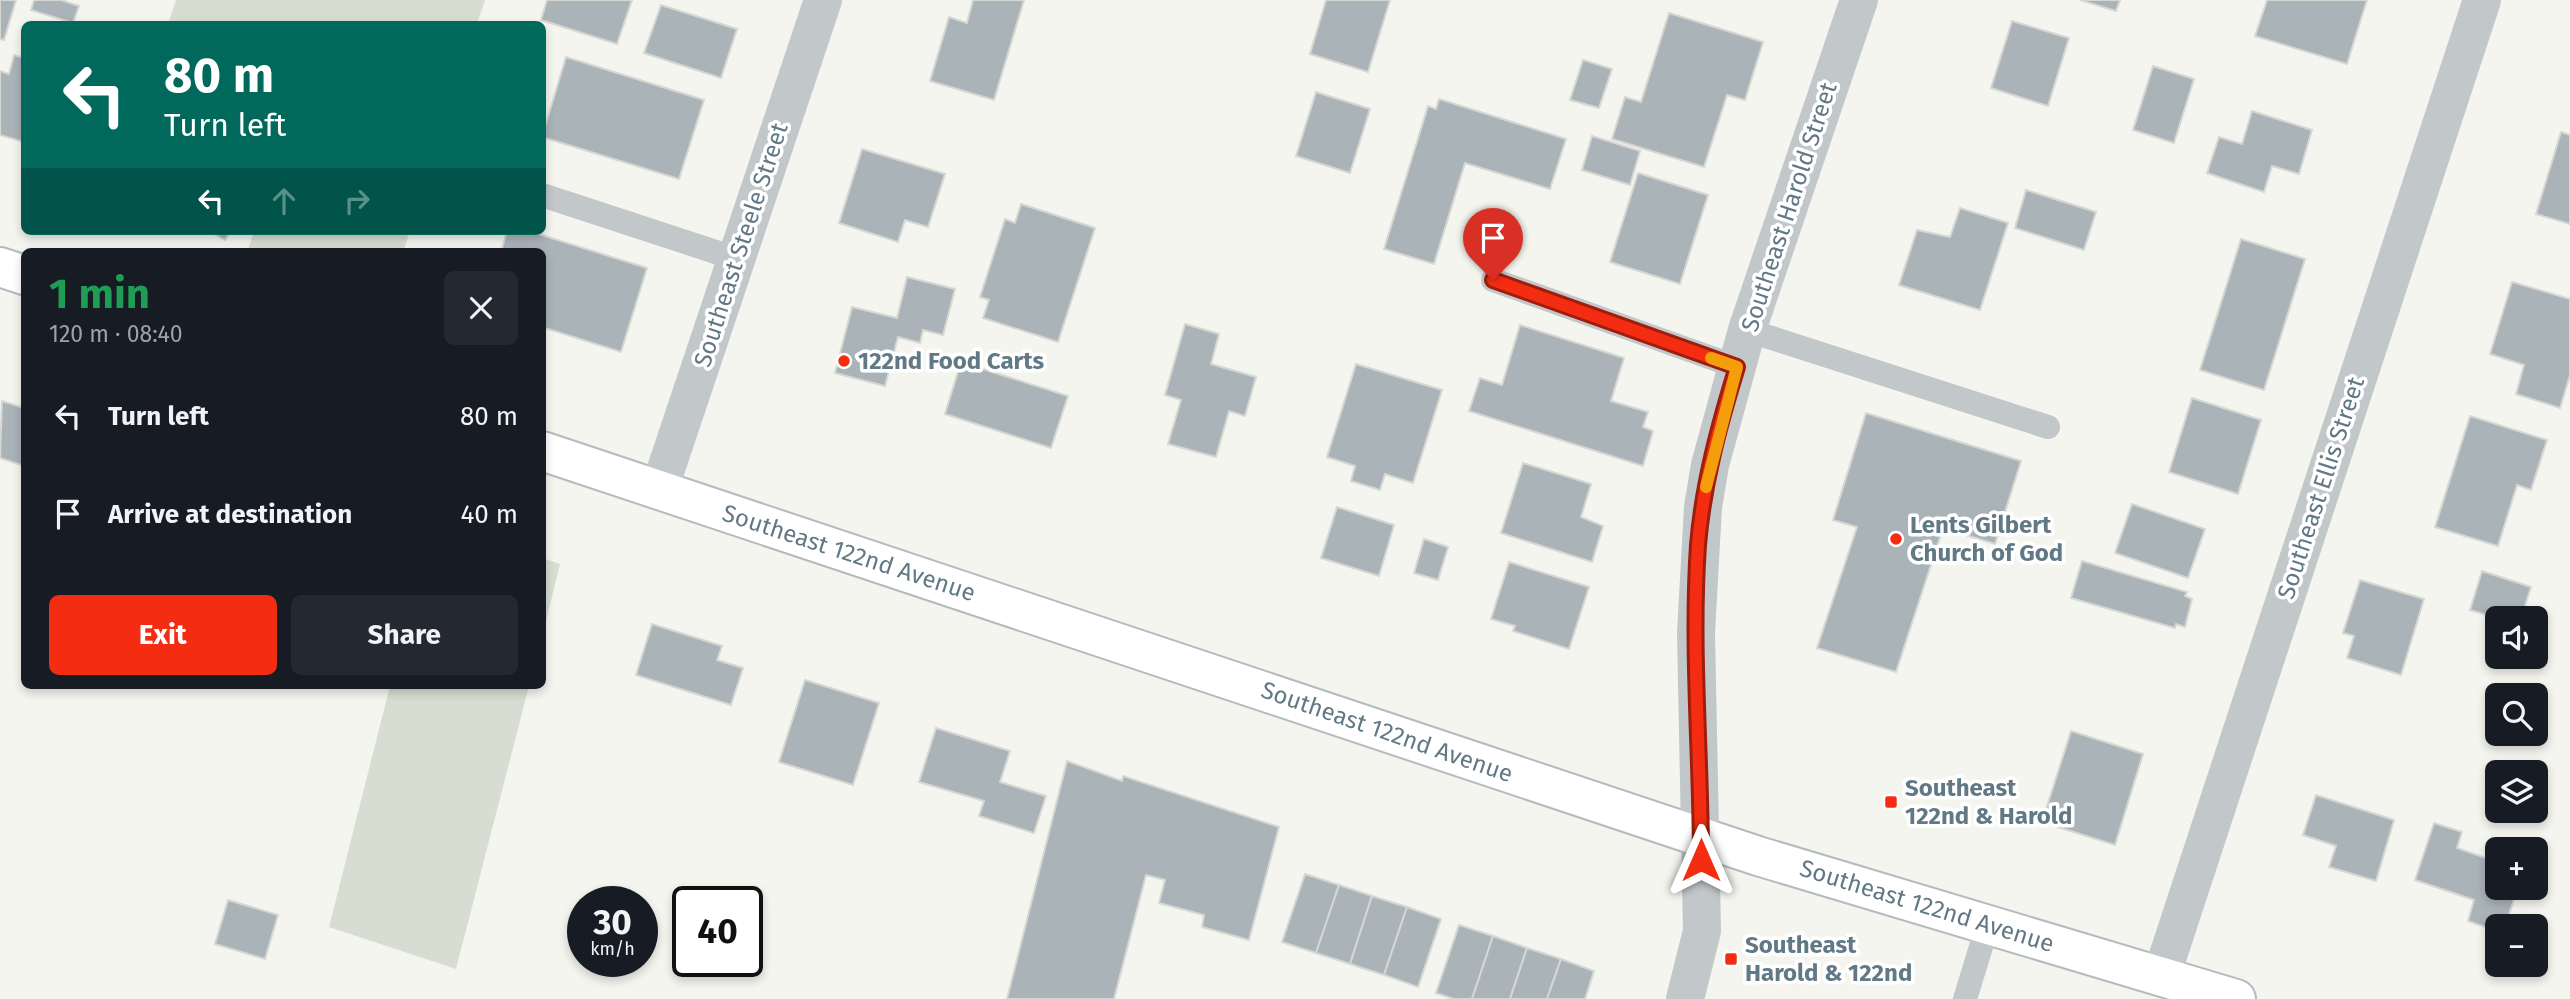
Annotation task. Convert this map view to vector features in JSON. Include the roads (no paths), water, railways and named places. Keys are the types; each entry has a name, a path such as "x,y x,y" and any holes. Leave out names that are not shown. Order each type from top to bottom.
{"main road":[{"path":"0,267 21,274"},
{"name":"Southeast 122nd Avenue","path":"546,452 1701,837 2161,977 2215,996"}],"street":[{"name":"Southeast Steele Street","path":"659,490 823,0"},
{"name":"Southeast Harold Street","path":"1685,999 1702,931 1696,633 1699,543 1710,464 1747,330 1858,0"},
{"name":"Southeast Ellis Street","path":"2161,977 2482,0"}],"lane":[{"path":"546,196 737,259"},
{"path":"1493,280 1737,367"},
{"path":"1747,330 2048,427"},
{"path":"1965,999 1988,924"}],"place":[{"name":"122nd Food Carts","path":"844,361"},
{"name":"Lents Gilbert Church of God","path":"1896,539"},
{"name":"Southeast 122nd & Harold","path":"1891,802"},
{"name":"Southeast Harold & 122nd","path":"1731,959"}]}
